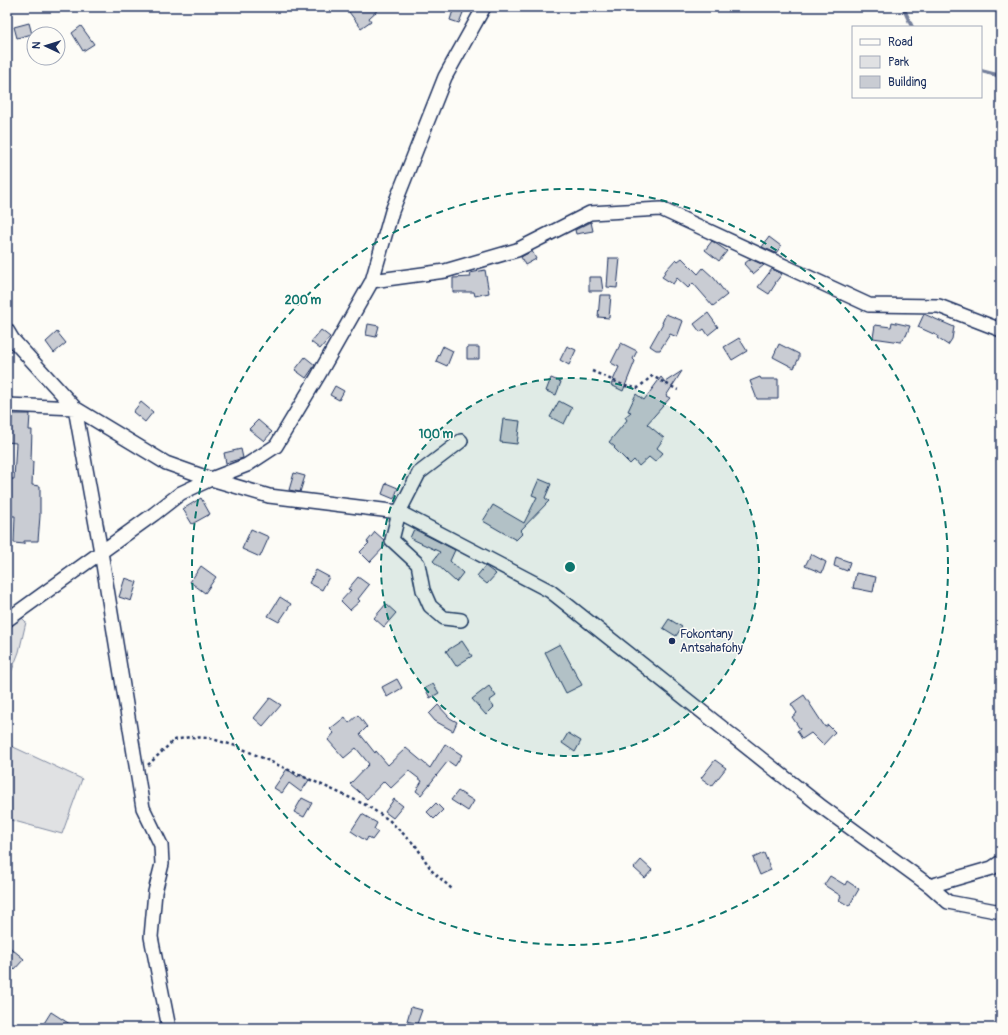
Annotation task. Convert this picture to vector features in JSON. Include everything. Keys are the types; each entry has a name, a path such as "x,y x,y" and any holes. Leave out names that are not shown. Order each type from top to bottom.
{"street":[{"path":"7,620 181,493 247,465 276,446 372,281 392,212 445,78 484,7"},
{"path":"372,281 446,271 517,250 590,213 661,209 869,305 939,306 1001,330"},
{"path":"7,330 13,340 75,408 166,463 211,479 269,496 399,512 550,591 822,806 930,886 948,902 1001,912"},
{"path":"7,405 75,408"},
{"path":"75,408 101,552 143,808 161,845 162,864 155,892 151,937 169,1028"},
{"path":"461,441 419,473 399,512 392,540 418,564 423,590 430,606 444,618 461,620"},
{"path":"930,886 992,868 1001,862"}],"path":[{"path":"592,371 625,386 638,388 652,376 678,390"},
{"path":"137,776 174,740 190,737 209,738 236,746 366,805 389,820 416,846 432,871 452,889"}],"green space":[{"path":"20,616 26,622 19,652 7,683 7,625"},
{"path":"7,744 82,779 62,834 7,819"}],"building":[{"path":"356,7 381,7 369,18 371,21 361,28 349,12"},
{"path":"454,7 464,10 459,23 450,20"},
{"path":"29,23 30,26 26,26 26,36 17,38 14,27"},
{"path":"81,26 94,44 83,51 72,33"},
{"path":"591,222 593,231 576,234 575,230"},
{"path":"769,237 781,246 776,253 762,247"},
{"path":"712,241 727,251 719,261 705,250"},
{"path":"532,251 536,259 525,265 521,257"},
{"path":"609,258 620,258 617,288 607,287"},
{"path":"682,258 698,274 703,268 714,278 727,295 713,306 693,283 688,288 677,278 673,284 662,277 676,259 678,261"},
{"path":"750,259 764,265 753,274 744,264"},
{"path":"772,269 782,274 769,294 758,287"},
{"path":"485,270 489,293 475,296 474,292 453,292 453,278 471,277 470,273"},
{"path":"589,277 601,277 603,291 589,291"},
{"path":"600,295 611,295 609,318 598,317"},
{"path":"708,313 718,327 708,335 704,329 700,332 694,324"},
{"path":"666,314 683,321 677,337 670,334 660,350 656,350 650,346 663,323"},
{"path":"924,314 954,327 952,339 948,345 937,338 938,336 918,327"},
{"path":"892,322 910,326 906,336 901,342 873,338 875,325 891,327"},
{"path":"368,324 379,326 376,337 366,335"},
{"path":"321,330 330,337 320,349 311,342"},
{"path":"57,332 66,343 54,353 46,342"},
{"path":"739,338 747,351 732,360 724,347"},
{"path":"621,343 637,351 633,359 635,361 623,391 611,385 619,367 611,363"},
{"path":"779,344 799,354 799,358 794,368 773,357"},
{"path":"443,346 453,351 447,366 436,361"},
{"path":"567,346 576,350 569,365 560,360"},
{"path":"467,347 479,347 479,359 467,359"},
{"path":"305,357 315,365 306,378 295,370"},
{"path":"682,371 666,396 670,398 647,424 664,438 657,448 663,453 655,462 649,457 639,466 634,460 630,464 609,442 627,420 625,417 631,412 628,411 636,394 644,400 661,377 665,382"},
{"path":"760,377 761,379 778,379 778,399 757,399 750,381"},
{"path":"551,378 561,382 556,395 546,391"},
{"path":"335,386 344,391 339,400 330,395"},
{"path":"559,401 572,408 564,424 550,417"},
{"path":"141,402 153,412 145,422 133,412"},
{"path":"7,414 30,414 29,430 32,430 31,461 33,461 32,485 40,486 38,541 24,541 24,544 14,543 15,516 7,516 7,479 14,479 16,443 7,442"},
{"path":"503,419 520,421 517,444 500,442"},
{"path":"258,420 272,432 264,441 249,429"},
{"path":"241,449 243,458 226,463 224,453"},
{"path":"294,473 305,476 300,492 289,490"},
{"path":"539,479 551,484 545,498 549,501 520,531 523,533 516,540 483,521 493,505 524,523 537,497 532,495"},
{"path":"386,483 398,488 394,499 382,494"},
{"path":"201,498 210,514 192,524 183,509"},
{"path":"251,529 269,537 260,557 242,549"},
{"path":"414,529 455,550 450,561 463,573 456,582 433,561 440,552 410,538"},
{"path":"375,532 384,540 386,545 370,562 360,552 369,543 367,542"},
{"path":"811,554 826,562 822,573 805,566"},
{"path":"836,557 850,562 847,571 834,566"},
{"path":"201,566 216,577 205,593 190,582"},
{"path":"485,566 496,574 487,584 477,576"},
{"path":"316,570 329,577 322,590 309,583"},
{"path":"856,573 876,577 873,592 853,588"},
{"path":"358,577 369,585 358,599 360,601 350,610 341,601 351,590 348,589"},
{"path":"125,578 137,582 131,601 119,597"},
{"path":"280,597 291,604 279,622 268,616"},
{"path":"386,604 396,613 384,627 374,618"},
{"path":"669,619 682,627 676,636 663,628"},
{"path":"462,641 472,656 456,666 446,651"},
{"path":"560,644 582,685 566,693 545,652"},
{"path":"397,679 402,688 387,697 382,687"},
{"path":"433,684 439,693 430,698 425,688"},
{"path":"489,686 496,696 489,701 494,707 486,715 472,699"},
{"path":"804,695 825,727 828,725 835,732 823,745 811,733 802,739 797,731 800,729 792,717 797,713 791,704"},
{"path":"270,698 281,705 263,726 254,718"},
{"path":"438,705 450,718 457,722 453,731 435,721 429,714"},
{"path":"358,715 367,727 360,734 375,753 376,751 388,765 406,748 430,768 445,744 462,755 455,766 448,761 421,795 416,791 422,781 409,771 391,788 384,781 367,799 350,784 369,764 356,748 344,758 328,740 334,733 330,729 345,717 349,723"},
{"path":"568,733 581,741 575,752 562,743"},
{"path":"715,760 726,768 712,786 701,778"},
{"path":"287,769 298,777 300,774 309,780 301,792 289,783 282,793 274,788"},
{"path":"458,791 474,801 468,811 451,800"},
{"path":"302,798 312,803 304,817 294,812"},
{"path":"394,799 403,806 393,818 385,812"},
{"path":"436,803 443,810 434,819 427,812"},
{"path":"362,814 377,823 374,829 378,832 372,840 368,837 366,841 351,831"},
{"path":"764,853 771,870 760,875 753,858"},
{"path":"641,860 652,870 645,878 634,868"},
{"path":"830,876 845,885 847,881 859,889 849,906 839,900 841,896 824,885"},
{"path":"7,945 24,959 14,970 7,964"},
{"path":"411,1007 422,1010 417,1024 407,1021"},
{"path":"51,1012 76,1028 41,1028"}],"waterway":[{"path":"903,7 912,26"},
{"path":"982,71 1001,76"}],"place":[{"name":"Fokontany Antsahafohy","path":"672,641"}]}
